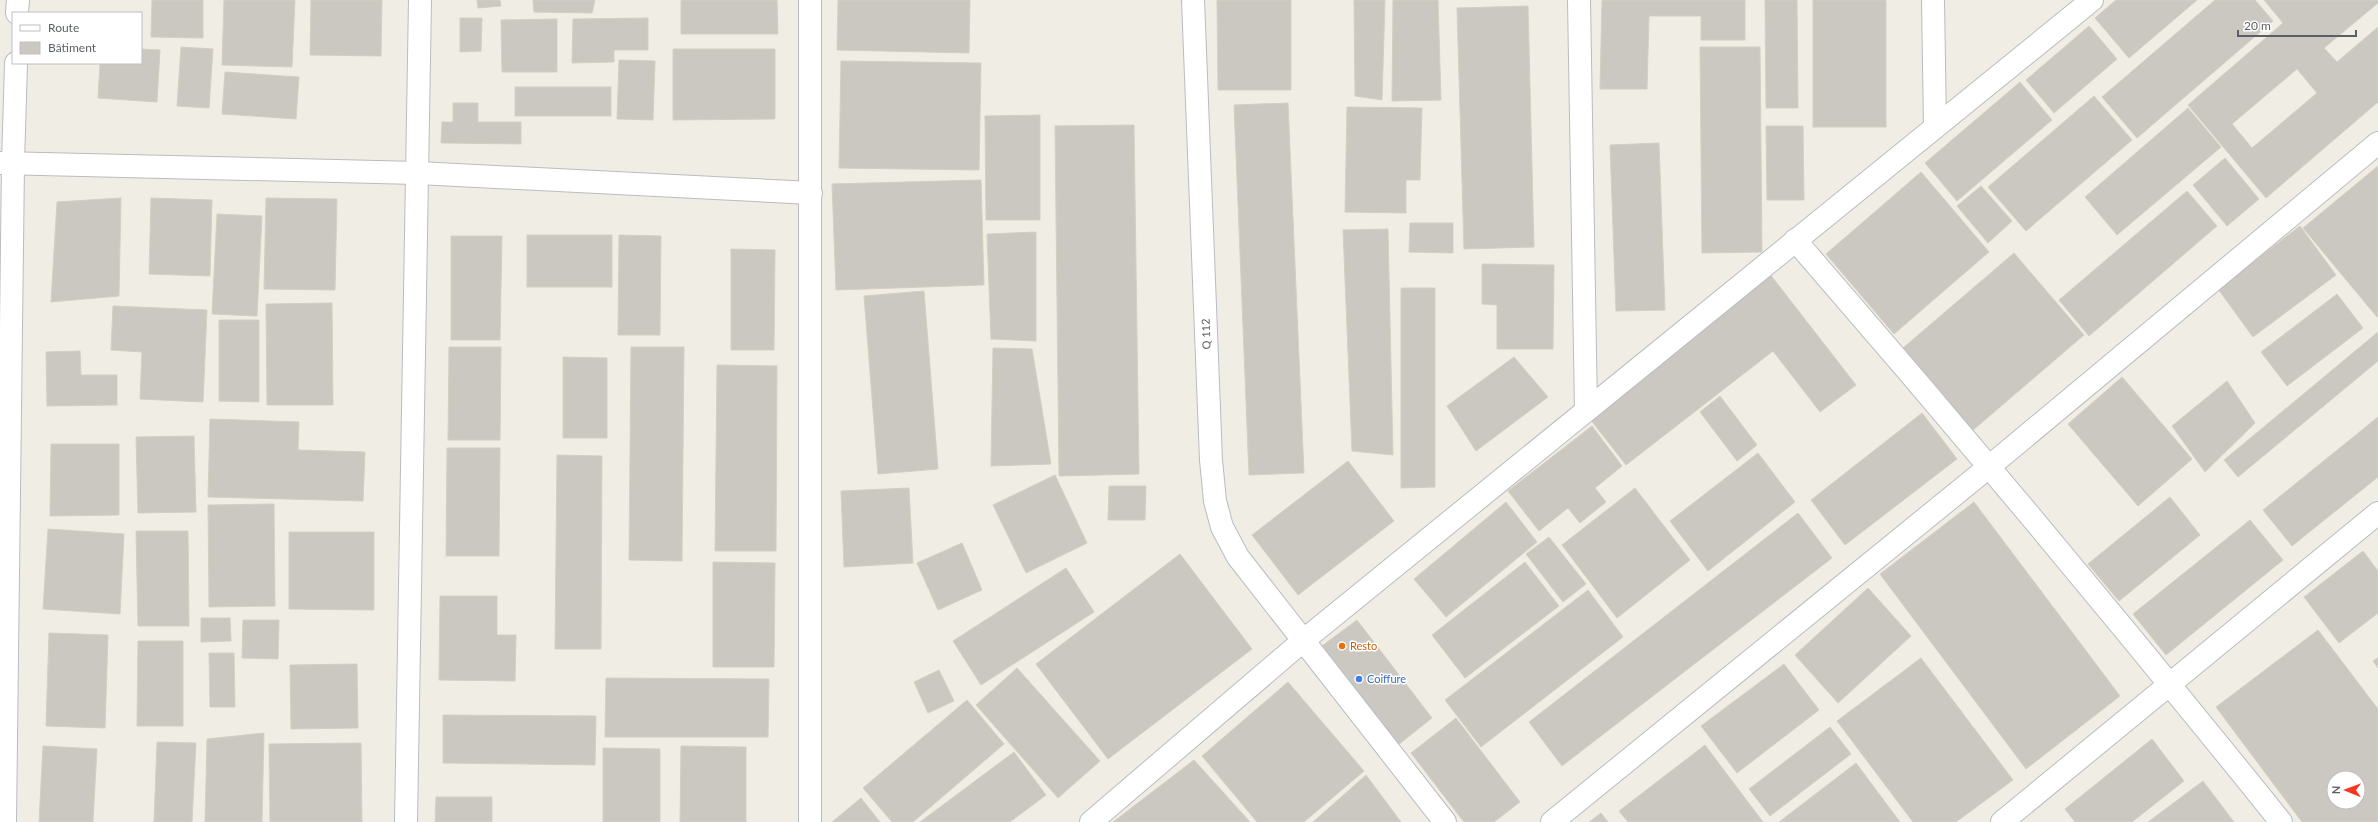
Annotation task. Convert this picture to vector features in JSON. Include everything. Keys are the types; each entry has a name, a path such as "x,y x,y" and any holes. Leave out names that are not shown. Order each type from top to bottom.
{"street":[{"path":"17,12 18,0"},
{"path":"406,822 420,0"},
{"path":"810,0 810,822"},
{"name":"Q 112","path":"1193,0 1211,460 1215,501 1222,527 1238,557 1446,822"},
{"path":"1579,0 1586,410"},
{"path":"1933,0 1935,127"},
{"path":"1091,822 1304,640 2092,0"},
{"path":"5,822 6,163 16,64"},
{"path":"1552,822 1990,466 2378,142"},
{"path":"6,163 418,173 811,193"},
{"path":"1796,240 1990,466 2170,684 2281,822"},
{"path":"2002,822 2378,513"}],"building":[{"path":"152,0 203,0 203,38 151,37"},
{"path":"224,0 295,0 292,67 222,65"},
{"path":"311,0 382,0 381,56 310,55"},
{"path":"477,0 500,0 501,6 478,8"},
{"path":"533,0 595,0 592,13 534,12"},
{"path":"681,0 777,0 778,34 681,34"},
{"path":"838,0 970,0 969,53 837,50"},
{"path":"1217,0 1291,0 1291,90 1218,90"},
{"path":"1354,0 1385,0 1382,100 1355,96"},
{"path":"1393,0 1438,0 1441,100 1392,101"},
{"path":"1602,0 1745,0 1745,40 1701,40 1701,16 1649,16 1647,89 1600,89"},
{"path":"1765,0 1797,0 1798,108 1766,108"},
{"path":"1813,0 1886,0 1886,127 1813,127"},
{"path":"2116,0 2197,0 2129,58 2095,18"},
{"path":"2215,0 2255,0 2273,21 2137,138 2102,97"},
{"path":"2264,0 2378,0 2378,3 2324,48 2337,62 2378,27 2378,102 2266,198 2188,105 2283,23","holes":["2297,69 2317,93 2252,148 2232,124"]},
{"path":"1528,6 1534,247 1464,249 1457,8"},
{"path":"460,18 482,18 481,51 460,52"},
{"path":"648,18 648,50 614,50 614,62 572,63 573,19"},
{"path":"557,19 557,72 502,72 501,20"},
{"path":"2089,26 2117,59 2054,113 2026,80"},
{"path":"181,47 213,49 209,108 177,106"},
{"path":"1700,47 1760,47 1762,252 1702,253"},
{"path":"142,49 160,50 157,102 98,98 100,64 142,64"},
{"path":"673,49 775,49 775,119 673,120"},
{"path":"619,60 655,61 653,120 617,119"},
{"path":"841,61 981,63 979,170 839,168"},
{"path":"225,72 299,77 296,119 222,114"},
{"path":"2020,82 2052,120 1957,201 1925,163"},
{"path":"515,87 611,87 611,116 515,116"},
{"path":"2094,96 2132,140 2026,231 1988,187"},
{"path":"453,103 478,103 478,122 521,122 521,144 441,143 442,122 453,122"},
{"path":"1288,103 1304,473 1249,475 1234,105"},
{"path":"1347,107 1422,108 1420,180 1406,180 1406,213 1345,212"},
{"path":"2188,108 2221,147 2117,235 2085,197"},
{"path":"1040,115 1040,220 986,220 985,116"},
{"path":"1134,125 1139,474 1059,476 1055,126"},
{"path":"1766,126 1803,126 1804,200 1767,200"},
{"path":"1659,143 1665,310 1616,311 1610,145"},
{"path":"2225,158 2259,199 2227,226 2193,185"},
{"path":"2378,166 2378,316 2377,317 2303,228"},
{"path":"1921,172 1989,252 1894,334 1826,254"},
{"path":"981,180 984,285 836,290 832,184"},
{"path":"1981,186 2012,221 1988,243 1957,206"},
{"path":"2187,191 2217,226 2089,336 2059,300"},
{"path":"121,198 119,296 51,302 57,202"},
{"path":"151,198 212,200 210,276 149,274"},
{"path":"266,198 337,199 335,290 264,289"},
{"path":"217,214 262,216 257,316 212,314"},
{"path":"1410,223 1453,223 1453,253 1409,252"},
{"path":"2300,226 2336,275 2253,337 2218,289"},
{"path":"1388,229 1393,455 1352,451 1343,230"},
{"path":"1036,232 1036,341 991,339 987,234"},
{"path":"527,235 612,235 612,287 527,287"},
{"path":"619,235 661,236 660,335 618,335"},
{"path":"451,236 502,236 500,340 451,340"},
{"path":"731,249 775,250 774,350 731,350"},
{"path":"2014,253 2084,335 1972,431 1903,348"},
{"path":"1482,264 1554,265 1553,349 1497,349 1497,305 1482,304"},
{"path":"1769,273 1856,385 1820,412 1773,351 1626,465 1587,415"},
{"path":"1401,288 1435,288 1435,487 1401,488"},
{"path":"924,291 938,469 878,474 864,296"},
{"path":"2337,294 2363,328 2287,386 2261,352"},
{"path":"332,303 333,405 267,405 266,304"},
{"path":"113,306 207,310 203,402 140,399 142,352 111,350"},
{"path":"219,320 259,320 259,402 219,401"},
{"path":"2378,332 2378,361 2238,477 2224,460"},
{"path":"449,347 501,347 500,440 448,440"},
{"path":"631,347 684,347 682,561 629,560"},
{"path":"993,348 1032,349 1051,464 991,466"},
{"path":"80,351 81,375 117,375 117,405 47,406 46,352"},
{"path":"563,357 607,358 607,438 563,438"},
{"path":"1514,357 1548,397 1476,451 1447,406"},
{"path":"717,365 777,366 776,551 715,551"},
{"path":"2122,377 2192,459 2138,506 2068,424"},
{"path":"2227,381 2255,423 2205,472 2172,426"},
{"path":"1720,396 1757,445 1737,461 1700,412"},
{"path":"1922,413 1957,459 1845,545 1811,500"},
{"path":"2378,417 2378,477 2292,546 2263,510"},
{"path":"210,419 299,422 298,450 365,452 363,501 208,497"},
{"path":"1592,426 1622,466 1595,488 1606,502 1580,523 1568,508 1539,531 1508,491"},
{"path":"194,436 196,512 138,513 136,437"},
{"path":"51,444 119,444 119,515 50,516"},
{"path":"447,448 500,448 499,556 446,556"},
{"path":"1758,453 1795,502 1708,571 1670,521"},
{"path":"557,455 602,456 601,649 555,649"},
{"path":"1348,461 1394,521 1298,595 1252,535"},
{"path":"1055,475 1087,543 1026,573 993,505"},
{"path":"1109,486 1146,486 1145,520 1108,520"},
{"path":"909,488 913,563 844,567 841,491"},
{"path":"1635,488 1690,560 1617,618 1562,545"},
{"path":"2170,497 2200,535 2119,601 2088,564"},
{"path":"1506,502 1537,542 1446,617 1414,579"},
{"path":"1974,502 2120,696 2026,769 1880,574"},
{"path":"274,504 275,606 209,607 208,505"},
{"path":"1798,513 1832,558 1562,766 1529,722"},
{"path":"2250,520 2283,560 2166,655 2133,614"},
{"path":"48,529 124,534 120,614 43,609"},
{"path":"136,531 188,531 189,626 138,626"},
{"path":"289,532 374,532 374,610 289,609"},
{"path":"1549,537 1586,584 1563,602 1526,554"},
{"path":"962,543 982,590 938,610 917,563"},
{"path":"2363,551 2378,571 2378,613 2339,643 2304,597"},
{"path":"1180,554 1252,649 1108,759 1036,664"},
{"path":"713,562 775,563 774,667 713,667"},
{"path":"1525,562 1559,606 1465,678 1432,635"},
{"path":"1066,568 1094,612 981,685 953,641"},
{"path":"1868,588 1911,636 1838,703 1795,655"},
{"path":"1588,590 1623,637 1481,747 1445,700"},
{"path":"440,596 497,596 497,635 516,635 515,681 439,680"},
{"path":"201,618 230,618 231,641 201,642"},
{"path":"243,620 279,620 278,659 242,658"},
{"path":"1357,620 1432,718 1398,745 1322,646"},
{"path":"2318,630 2378,709 2378,822 2302,822 2216,707"},
{"path":"49,633 108,635 105,728 46,726"},
{"path":"138,641 183,641 183,726 137,726"},
{"path":"209,653 234,653 235,707 210,707"},
{"path":"1921,658 2013,780 1956,822 1913,822 1837,721"},
{"path":"2378,658 2378,668 2373,661"},
{"path":"357,664 358,728 291,729 290,665"},
{"path":"1784,664 1819,710 1737,773 1701,726"},
{"path":"1017,668 1100,761 1058,798 976,705"},
{"path":"939,670 954,701 928,713 914,682"},
{"path":"606,678 769,679 768,737 605,737"},
{"path":"1288,682 1364,771 1304,822 1257,822 1202,756"},
{"path":"967,700 1004,744 913,822 892,822 863,788"},
{"path":"443,715 596,716 595,765 443,763"},
{"path":"1456,718 1520,802 1494,822 1464,822 1411,753"},
{"path":"1830,727 1851,754 1770,816 1749,789"},
{"path":"264,733 262,822 205,822 207,739"},
{"path":"2152,739 2184,781 2132,822 2075,822 2065,809"},
{"path":"157,742 196,743 192,822 154,822"},
{"path":"361,743 362,822 270,822 269,744"},
{"path":"1705,745 1763,822 1628,822 1619,811"},
{"path":"43,746 97,749 93,822 39,822"},
{"path":"681,746 746,747 746,822 680,822"},
{"path":"603,748 660,749 660,822 603,822"},
{"path":"1014,752 1046,795 1010,822 920,822"},
{"path":"1194,760 1250,822 1113,822"},
{"path":"1856,763 1900,822 1779,822"},
{"path":"1366,775 1401,822 1313,822"},
{"path":"2203,781 2234,822 2148,822"},
{"path":"436,797 492,797 492,822 435,822"},
{"path":"861,798 880,822 832,822"},
{"path":"1601,813 1608,822 1589,822"}],"place":[{"name":"Resto","path":"1342,646"},
{"name":"Coiffure","path":"1359,679"}]}
